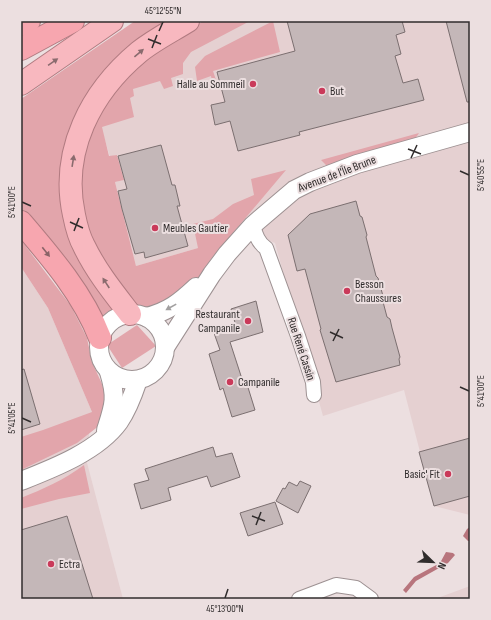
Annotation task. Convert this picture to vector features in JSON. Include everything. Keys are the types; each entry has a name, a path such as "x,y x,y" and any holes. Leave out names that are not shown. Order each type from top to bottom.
{"highway":[{"path":"21,25 29,21"},
{"path":"21,49 73,21"},
{"path":"21,84 112,21"},
{"path":"138,315 108,287 83,246 72,207 70,187 72,163 83,124 104,88 140,52 188,21"},
{"path":"21,222 74,289 100,338"}],"street":[{"name":"Avenue de l'Île Brune","path":"166,346 212,274 227,254 253,225 294,190 310,182 357,164 470,132"},
{"name":"Rue René Cassin","path":"253,225 261,245 266,248 298,336 313,382 314,394 306,383 265,261 259,252 261,245"},
{"name":"Avenue de l'Île Brune","path":"138,315 158,314 176,305 212,274"},
{"path":"138,315 154,322 164,337 166,346 161,364 155,372 138,380 128,381 118,378 109,372 103,365 98,347 104,328 111,321 120,316 138,315"},
{"path":"104,437 114,403 114,388 109,372"},
{"path":"21,481 78,455 96,444 118,423 128,407 138,380"},
{"path":"299,599 336,586 356,588 371,599"}],"shaded area":[{"path":"135,21 171,21 94,87 72,124 67,136 62,195 117,309 99,322 21,214 21,99"},
{"path":"203,21 250,21 191,52 183,63 183,74 171,78 173,86 164,89 160,81 133,89 134,96 130,98 134,117 102,127 109,156 117,155 124,180 115,182 136,266 198,248 193,224 213,219 233,204 254,195 251,179 286,170 211,259 202,274 187,288 158,307 141,308 124,297 83,228 79,203 84,137 103,102 134,66"},
{"path":"230,21 470,21 470,515 434,506 404,390 323,416 275,243 213,219 198,248 136,266 115,182 123,180 117,155 110,157 101,127 124,93"},
{"path":"273,21 280,52 213,71 216,80 212,81 211,76 197,81 195,67 205,56"},
{"path":"419,133 415,139 327,166 321,160"},
{"path":"21,240 71,306 87,338 92,362 102,384 107,402 100,425 77,443 21,470 21,437 92,412 48,308 21,267"},
{"path":"21,267 48,308 92,412 86,459 123,599 21,599"},
{"path":"137,325 156,346 122,368 107,345"},
{"path":"84,465 90,493 21,509 21,498 61,480"},
{"path":"470,527 470,541 468,541 463,536"},
{"path":"446,552 453,553 455,555 448,563 416,581 406,593 403,590 414,577 440,563"},
{"path":"470,586 470,599 435,599"}],"building":[{"name":"But","path":"287,21 402,21 405,32 396,35 401,54 395,56 403,83 418,79 424,100 299,132 300,135 238,151 230,121 215,125 211,105 225,102 217,72 295,51"},
{"path":"446,21 470,21 470,102 467,102"},
{"path":"161,145 172,185 175,185 180,206 177,206 188,246 145,258 144,252 135,254 122,209 118,191 127,189 118,156"},
{"path":"356,201 367,235 366,237 383,296 382,298 387,317 390,319 400,357 400,365 336,382 320,330 321,329 305,269 297,271 288,235 310,214"},
{"path":"256,301 263,332 230,342 243,382 246,381 255,410 232,417 223,388 220,390 209,354 220,350 214,333 236,326 231,309"},
{"path":"24,369 40,424 21,430 21,370"},
{"name":"Basic' Fit","path":"470,438 470,496 434,506 419,452"},
{"path":"213,447 216,457 232,453 240,477 211,487 207,476 168,488 171,500 141,509 134,484 149,480 145,469"},
{"path":"300,481 311,486 298,513 276,501 283,488 285,489 289,482 297,486"},
{"path":"275,502 283,524 248,536 240,513"},
{"name":"Ectra","path":"67,516 93,599 21,599 21,530"}],"place":[{"name":"Halle au Sommeil","path":"253,84"},
{"name":"But","path":"322,91"},
{"name":"Meubles Gautier","path":"155,228"},
{"name":"Besson Chaussures","path":"347,291"},
{"name":"Restaurant Campanile","path":"248,321"},
{"name":"Campanile","path":"230,382"},
{"name":"Basic' Fit","path":"448,474"},
{"name":"Ectra","path":"51,564"}]}
